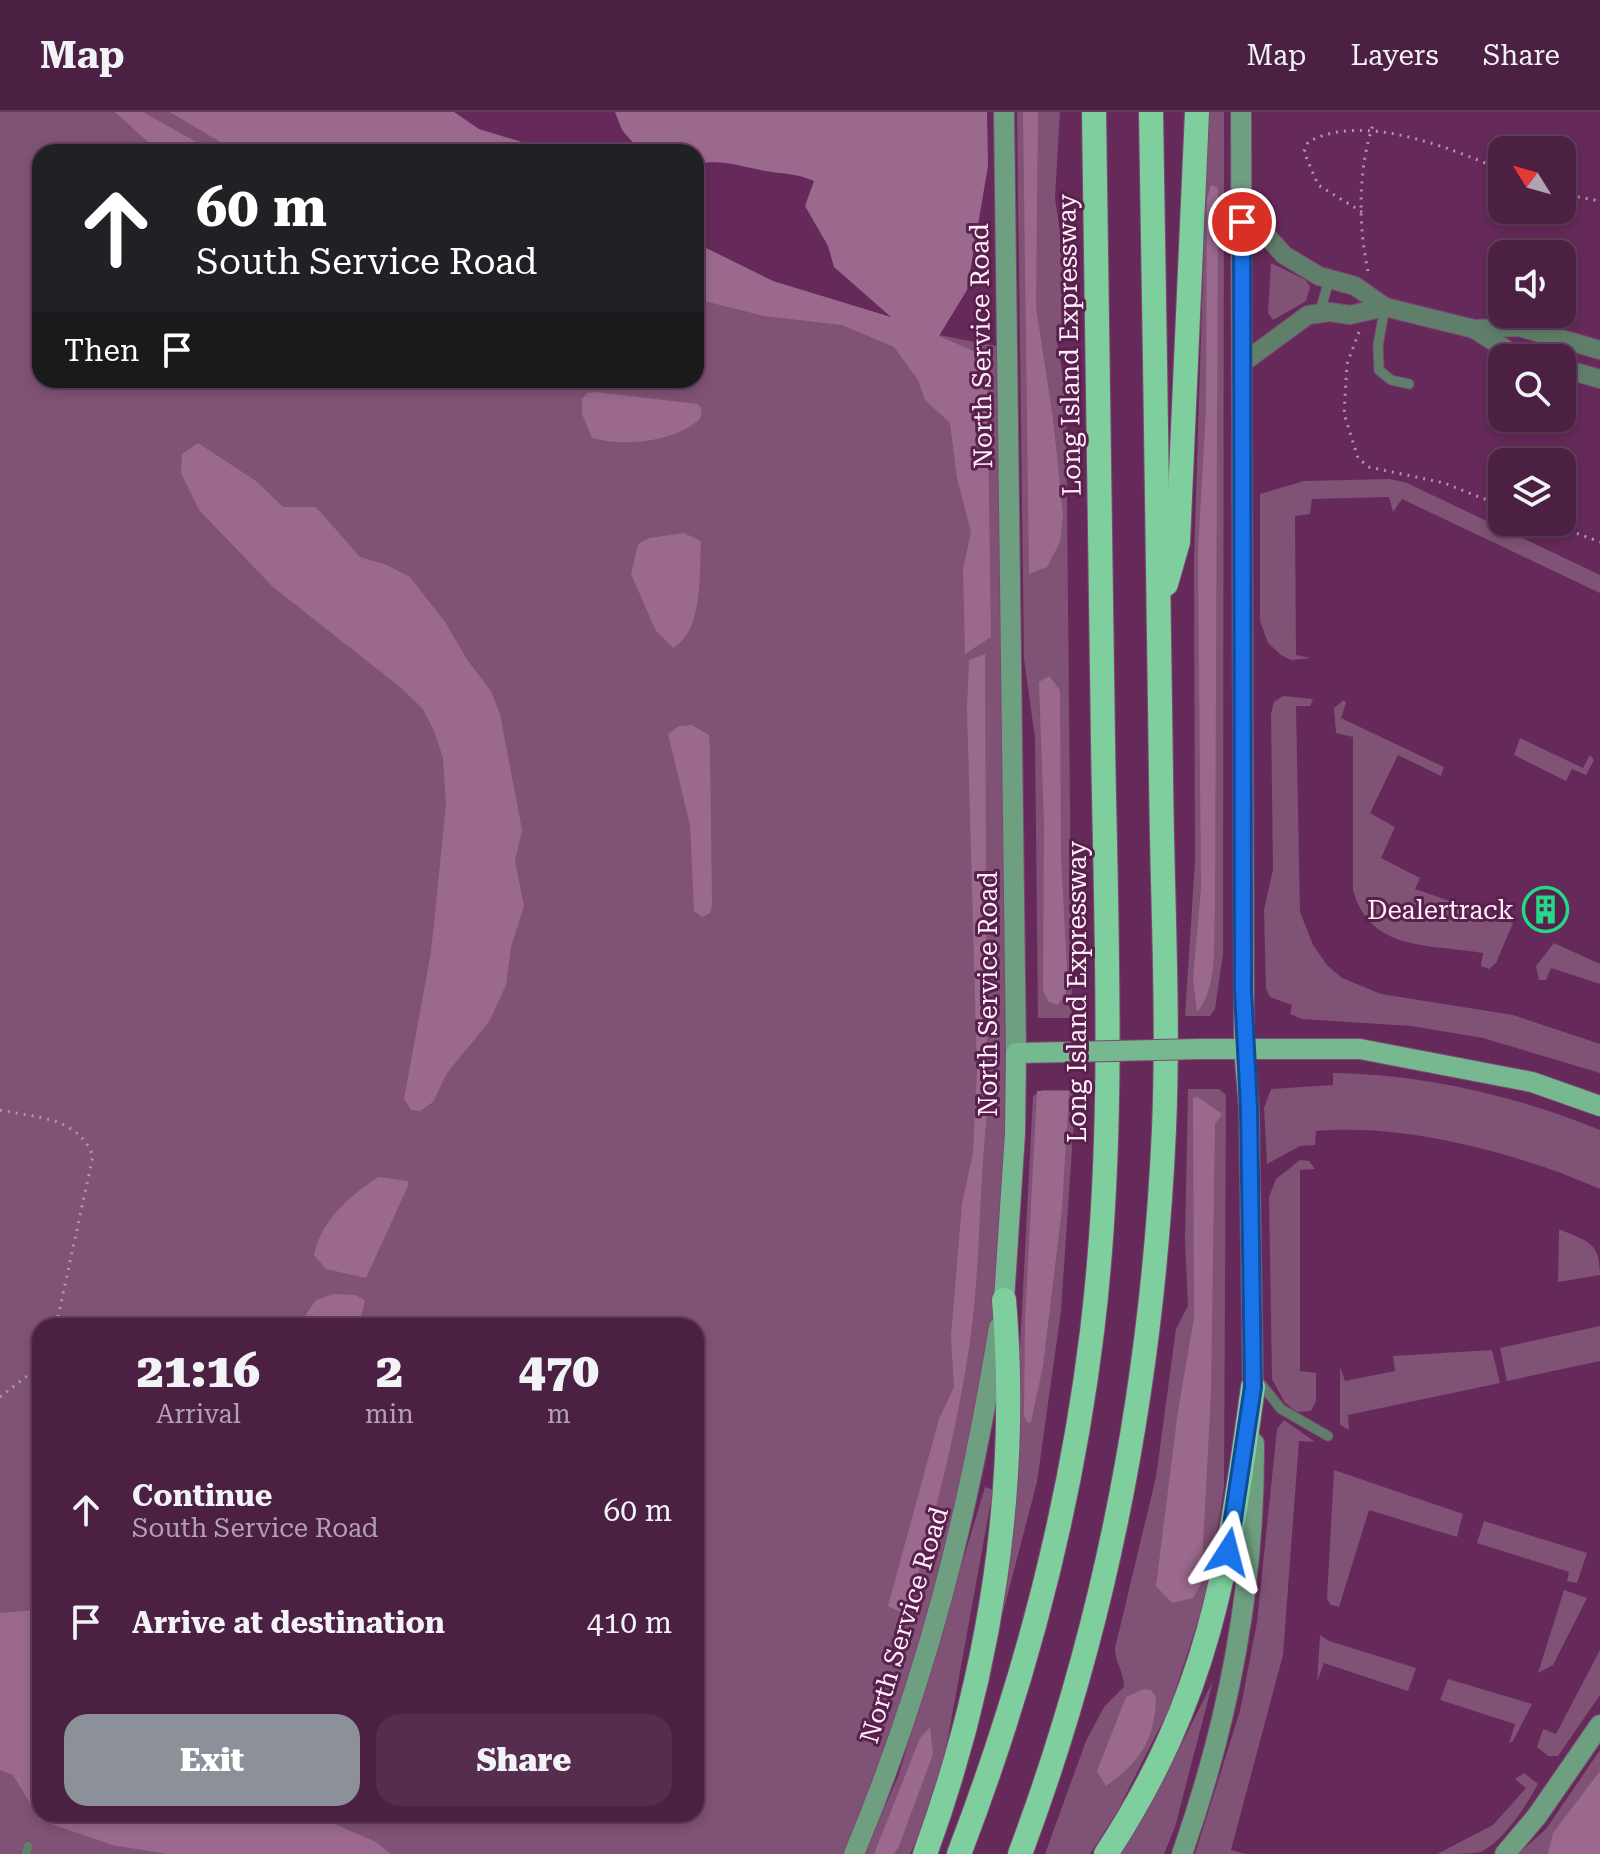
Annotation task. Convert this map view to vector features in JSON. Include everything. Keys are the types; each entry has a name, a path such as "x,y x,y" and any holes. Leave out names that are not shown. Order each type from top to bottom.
{"highway":[{"name":"Long Island Expressway","path":"959,1854 1016,1694 1058,1536 1082,1400 1099,1262 1107,1057 1094,112"},
{"path":"1020,1854 1061,1739 1101,1595 1129,1462 1149,1326 1164,1111 1151,112"},
{"path":"1159,609 1178,542 1197,112"},
{"path":"925,1854 959,1750 991,1612 1003,1517 1009,1428 1010,1374 1004,1300"},
{"path":"1106,1854 1161,1762 1204,1653 1228,1552 1253,1381"}],"main road":[{"name":"North Service Road","path":"854,1854 897,1746 941,1609 973,1482 1004,1300 1015,1133 1016,1053 1004,112"},
{"path":"1182,1854 1218,1737 1240,1637 1252,1517 1249,1108 1244,1048 1241,112"},
{"path":"1016,1053 1360,1049 1532,1082 1600,1106"},
{"path":"1505,1854 1537,1816 1600,1725"}],"street":[{"path":"1242,193 1275,246 1307,271 1355,286 1385,307 1474,329 1519,327 1600,350"},
{"path":"1244,362 1299,319 1320,312 1350,315 1385,307"},
{"path":"1474,329 1498,344"},
{"path":"1576,372 1600,379"}],"lane":[{"path":"1320,312 1329,280"},
{"path":"1385,307 1378,345 1379,370 1391,380 1409,384"},
{"path":"1253,1381 1281,1409 1328,1436"}],"path":[{"path":"1362,212 1323,190 1306,158 1308,142 1332,128 1373,125 1409,130 1488,164"},
{"path":"1576,197 1600,201"},
{"path":"1576,533 1600,542"},
{"path":"0,1110 32,1114 71,1127 85,1140 93,1156 58,1318"},
{"path":"0,1397 32,1372"}],"shaded area":[{"path":"0,112 169,112 223,144 32,144 32,388 704,388 704,291 1007,348 1011,1202 973,1482 854,1854 0,1854"},
{"path":"115,112 143,112 200,144 150,144"},
{"path":"169,112 454,112 479,129 529,144 223,144"},
{"path":"615,112 987,112 988,166 967,290 939,336 987,357 991,637 965,654 963,569 971,532 957,478 950,423 925,400 918,380 894,347 842,325 764,316 704,301 704,247 773,281 891,317 834,267 828,246 805,206 814,181 730,164 704,163 704,144 634,144 622,130"},
{"path":"1017,112 1060,112 1055,198 1067,280 1064,337 1056,336 1066,394 1072,1018 1038,1018 1035,738 1024,659"},
{"path":"1023,112 1038,112 1036,307 1053,419 1063,515 1060,542 1047,567 1029,574"},
{"path":"1208,112 1224,112 1223,954 1215,1009 1210,1016 1185,1016 1195,861 1194,560"},
{"path":"1211,185 1218,188 1215,907 1212,976 1204,1002 1197,1012 1193,978 1201,888 1198,551 1206,410 1207,200"},
{"path":"1271,263 1306,280 1310,287 1306,301 1273,320 1268,313"},
{"path":"587,393 698,404 702,410 700,419 677,433 634,442 605,441 592,438 582,414 582,399"},
{"path":"198,443 256,481 283,507 316,507 360,557 387,565 410,577 445,622 468,661 491,691 500,714 522,830 515,861 524,906 511,947 506,985 489,1022 447,1073 433,1102 420,1111 411,1110 404,1099 431,952 446,804 443,758 423,709 400,687 273,587 199,510 181,473 182,454"},
{"path":"1390,479 1407,483 1488,522 1488,536 1518,536 1600,575 1600,593 1402,499 1393,512 1389,497 1312,499 1310,514 1295,516 1296,655 1311,658 1291,660 1268,643 1260,621 1260,494 1304,481"},
{"path":"684,533 701,541 698,600 690,628 683,640 673,648 656,631 631,574 638,544 649,538"},
{"path":"985,654 987,1113 974,1304 954,1430 906,1615 888,1606 939,1419 954,1387 951,1337 962,1204 973,1153 977,1070 967,708 969,660"},
{"path":"1049,676 1060,690 1061,857 1068,988 1058,1005 1049,1002 1043,990 1044,822 1039,682"},
{"path":"1283,696 1313,699 1310,706 1296,706 1300,912 1313,945 1327,965 1342,978 1381,994 1513,1015 1600,1044 1600,1073 1483,1038 1411,1026 1302,1019 1290,1014 1292,1005 1270,997 1266,989 1264,910 1273,869 1271,714 1274,702"},
{"path":"1344,700 1346,703 1341,718 1444,767 1441,776 1398,755 1370,813 1395,827 1381,858 1420,878 1415,889 1513,923 1496,963 1489,969 1481,966 1483,953 1404,941 1373,925 1361,910 1353,890 1353,737 1336,733 1334,708"},
{"path":"692,725 709,735 710,750 712,905 710,913 702,917 694,911 690,825 668,734 679,726"},
{"path":"1520,738 1583,768 1590,755 1594,760 1586,775 1572,769 1566,781 1514,755"},
{"path":"1554,943 1600,964 1600,984 1551,968 1546,980 1539,980 1536,966"},
{"path":"1333,1073 1401,1078 1469,1089 1536,1107 1600,1130 1600,1189 1498,1153 1423,1136 1386,1132 1316,1131 1315,1145 1300,1146 1267,1164 1264,1108 1271,1089 1333,1085"},
{"path":"1188,1089 1219,1089 1226,1095 1224,1487 1209,1587 1170,1707 1117,1812 1090,1854 1045,1854 1086,1741 1104,1707 1124,1687 1115,1648 1156,1477 1176,1329 1188,1306 1185,1241"},
{"path":"1042,1090 1076,1090 1061,1311 1037,1482 997,1635 1017,1405 1033,1096"},
{"path":"1037,1091 1069,1091 1062,1208 1043,1366 1031,1422 1028,1423 1024,1416 1025,1321"},
{"path":"1198,1097 1222,1114 1215,1124 1211,1393 1201,1584 1193,1598 1172,1603 1156,1586 1178,1411 1194,1318 1193,1098"},
{"path":"1300,1160 1309,1161 1315,1169 1300,1170 1300,1371 1316,1373 1316,1401 1311,1411 1297,1412 1285,1403 1272,1379 1269,1197 1276,1179"},
{"path":"378,1177 408,1181 408,1186 366,1278 326,1269 314,1255 323,1231 347,1201"},
{"path":"1559,1229 1590,1244 1597,1255 1600,1275 1558,1282"},
{"path":"334,1294 355,1295 365,1300 361,1318 304,1318 316,1300"},
{"path":"1600,1326 1600,1361 1507,1381 1500,1348"},
{"path":"1492,1350 1500,1383 1348,1415 1349,1430 1340,1425 1340,1367 1345,1381 1395,1371 1393,1356"},
{"path":"1284,1420 1315,1442 1299,1441 1283,1655 1231,1850 1246,1854 1195,1854 1240,1711 1257,1622 1277,1429"},
{"path":"1334,1470 1463,1514 1457,1537 1369,1510 1339,1607 1331,1605 1327,1599"},
{"path":"985,1487 993,1490 938,1793 910,1854 864,1854 898,1777"},
{"path":"1484,1521 1587,1553 1577,1583 1567,1581 1569,1572 1477,1543"},
{"path":"1564,1590 1587,1598 1553,1665 1538,1673"},
{"path":"32,1610 32,1807 13,1775 0,1770 0,1613"},
{"path":"1320,1635 1329,1641 1416,1668 1408,1691 1324,1663 1317,1682"},
{"path":"1600,1650 1600,1695 1558,1756 1548,1756 1537,1747 1543,1729 1556,1734"},
{"path":"1448,1679 1532,1704 1513,1741 1509,1743 1515,1724 1440,1700"},
{"path":"1213,1681 1175,1827 1164,1854 1115,1854 1158,1791"},
{"path":"1144,1689 1151,1690 1156,1697 1149,1738 1128,1768 1106,1786 1097,1771 1126,1697"},
{"path":"930,1727 933,1754 899,1846 894,1854 874,1854 920,1738"},
{"path":"1600,1750 1600,1854 1518,1854 1546,1829"},
{"path":"1600,1771 1600,1854 1548,1854 1553,1833"},
{"path":"1524,1773 1538,1784 1521,1812 1498,1840 1481,1852 1437,1854 1493,1825 1526,1788 1515,1779"},
{"path":"46,1822 330,1822 376,1842 391,1854 167,1854 112,1845"}],"place":[{"name":"Dealertrack","path":"1545,910"}],"route":[{"path":"1228,1552 1253,1387 1249,1108 1243,991 1242,222"}]}
